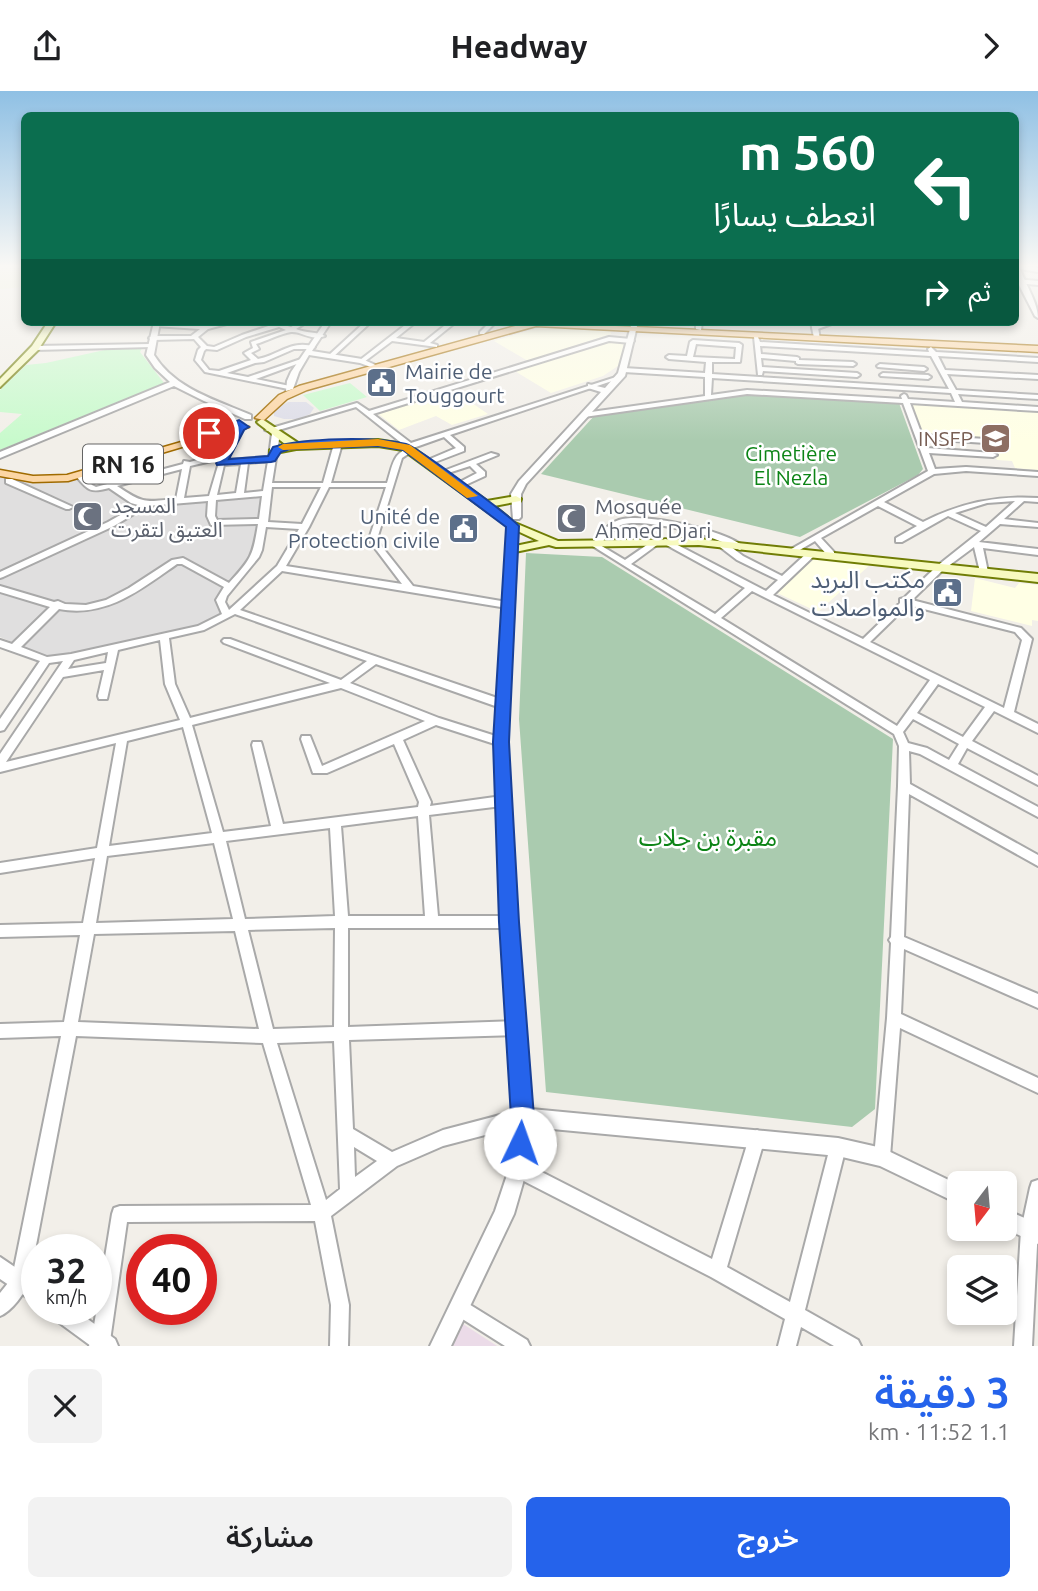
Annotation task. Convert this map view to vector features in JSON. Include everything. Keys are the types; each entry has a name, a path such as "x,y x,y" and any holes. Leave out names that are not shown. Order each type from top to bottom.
{"main road":[{"path":"0,384 35,348 49,326"},
{"name":"RN 16","path":"0,466 34,475 80,472 256,425 271,397 289,388 430,345 508,326"},
{"name":"RN 16","path":"9,477 52,480 80,476 256,425 289,394 369,364 519,326"},
{"name":"RN 16","path":"590,326 757,340 816,331 929,343 1036,349"},
{"name":"RN 16","path":"615,326 635,329 683,326"},
{"name":"RN 16","path":"718,326 1036,349"},
{"path":"256,425 298,446"},
{"path":"272,456 280,448 298,446 378,443 409,448 484,505 548,542"},
{"path":"484,505 516,499"},
{"path":"514,522 563,543"},
{"path":"510,550 548,542 596,545 661,542 698,536 723,545 831,554 1038,578"}],"street":[{"path":"155,326 150,355 158,370 174,383 256,425 272,456 264,523 256,556 221,600 230,613 502,703"},
{"path":"199,326 206,328"},
{"path":"35,348 195,337 206,328 214,326"},
{"path":"195,337 205,347 215,349 276,326"},
{"path":"285,326 318,337"},
{"path":"256,361 247,353 256,349 253,343 298,326"},
{"path":"205,347 198,360 207,371 215,375 289,388 324,326"},
{"path":"331,356 365,326"},
{"path":"215,375 262,361 293,347 307,353 369,364 391,339 408,326"},
{"path":"391,339 430,345 449,326"},
{"path":"482,333 489,326"},
{"path":"440,1346 497,1233 518,1169 523,1117 509,922 501,742 510,550 516,494 526,478 621,374 635,329"},
{"path":"370,413 635,329"},
{"path":"761,378 757,340 796,347 1038,361"},
{"path":"669,357 690,359 738,361 739,345 693,342 690,359"},
{"path":"929,343 960,404"},
{"path":"796,347 801,381"},
{"path":"849,350 861,385"},
{"path":"874,351 887,386"},
{"path":"245,380 268,374 307,353"},
{"path":"917,353 933,389"},
{"path":"759,356 853,364"},
{"path":"980,357 990,375"},
{"path":"708,397 709,360"},
{"path":"880,366 924,369"},
{"path":"941,368 986,367"},
{"path":"941,368 990,375 1038,377"},
{"path":"760,369 857,375"},
{"path":"410,588 373,540 399,457 409,448 444,434 621,374 710,375 1038,397"},
{"path":"883,375 928,377"},
{"path":"0,456 174,383"},
{"path":"591,386 607,391"},
{"path":"901,387 932,472"},
{"path":"584,415 752,392 1038,409"},
{"path":"305,527 264,523 214,523 211,516 212,498 223,459 256,425 355,405 386,408"},
{"path":"362,406 409,448"},
{"path":"427,462 461,449 444,434"},
{"path":"919,437 986,441"},
{"path":"0,643 46,660 71,657 207,626 230,613 257,592 280,568 326,486 338,445"},
{"path":"924,450 993,455"},
{"path":"442,473 494,455"},
{"path":"80,476 91,488 187,463 223,459 245,461 272,456"},
{"path":"240,496 245,461"},
{"path":"180,501 187,463"},
{"path":"458,485 482,474 471,463"},
{"path":"790,552 932,472 966,469 1038,474"},
{"path":"1,486 9,477 69,507"},
{"path":"110,485 134,501 145,504 240,496 269,489 390,485"},
{"path":"865,642 903,601 940,568 975,545 1022,499"},
{"path":"899,540 922,525 979,501 1038,500"},
{"path":"879,503 922,525"},
{"path":"0,575 111,524 145,504"},
{"path":"947,513 987,531"},
{"path":"740,547 728,540 698,536 668,523 624,521 614,525 596,545 898,732 904,746 904,786 894,1018 882,1157"},
{"path":"999,521 1038,525"},
{"path":"817,538 831,554"},
{"path":"625,564 661,542 1038,729"},
{"path":"723,545 740,558 784,580"},
{"path":"975,545 1038,552"},
{"path":"975,545 984,572"},
{"path":"767,595 811,554"},
{"path":"0,589 83,608 99,605 133,589 178,562 188,563 232,586 257,592"},
{"path":"280,568 507,605"},
{"path":"715,619 752,587"},
{"path":"903,601 1024,634 1027,639 1008,714"},
{"path":"13,647 58,604"},
{"path":"164,636 170,684 187,724 242,924 268,1036 322,1213 340,1305 339,1346"},
{"path":"227,641 435,721 501,742"},
{"path":"103,696 114,647"},
{"path":"0,766 71,657"},
{"path":"0,727 46,660"},
{"path":"0,766 122,740 342,684 374,660"},
{"path":"60,674 110,666"},
{"path":"898,732 937,678"},
{"path":"952,765 965,742 992,706"},
{"path":"911,713 1038,781"},
{"path":"306,739 314,767 320,771 346,762 435,721"},
{"path":"397,739 424,798 432,921"},
{"path":"0,1307 20,1282 70,1029 122,740"},
{"path":"257,745 278,829"},
{"path":"904,746 923,751 952,765 1038,812"},
{"path":"904,786 1038,861"},
{"path":"0,868 102,852 502,800"},
{"path":"335,822 342,922 341,1032 348,1191"},
{"path":"0,931 342,922 509,922"},
{"path":"896,940 1038,1001"},
{"path":"894,1018 1038,1086"},
{"path":"0,1031 70,1029 268,1036 518,1028"},
{"path":"78,1325 102,1344 120,1214 322,1213 391,1160 443,1138 523,1117 838,1147 882,1157 947,1189"},
{"path":"347,1134 391,1160"},
{"path":"717,1271 757,1138"},
{"path":"787,1346 838,1147"},
{"path":"518,1169 717,1271 852,1346"},
{"path":"1023,1346 1038,1188"},
{"path":"1017,1224 1034,1232"},
{"path":"0,1267 20,1282"},
{"path":"459,1307 521,1346"}],"shaded area":[{"path":"544,326 610,329 611,334 528,361 494,341"},
{"path":"612,339 624,343 618,366 603,376 551,393 513,370"},
{"path":"450,388 488,414 452,425 436,416 399,430 376,412"},
{"path":"288,402 306,402 314,408 310,414 298,419 274,416 274,410"},
{"name":"INSFP","path":"908,402 1038,410 1038,470 1015,468 1012,461 997,460 987,440 921,436"},
{"path":"0,472 35,479 80,476 92,490 118,487 134,498 150,502 268,494 254,559 219,601 234,606 208,626 50,658 0,637"},
{"path":"812,557 872,563 818,612 773,591"},
{"path":"975,578 1015,588 1019,583 1038,585 1038,621 1032,620 1032,626 971,611"},
{"path":"463,1324 497,1346 453,1346"}],"green space":[{"path":"143,346 140,352 164,383 0,450 0,433 22,414 0,412 0,390 26,365 118,347"},
{"path":"350,383 367,397 320,411 303,395"},
{"name":"Cimetière El Nezla","path":"746,393 899,403 923,469 918,475 800,537 541,474 595,415"},
{"name":"مقبرة بن جلاب","path":"526,553 602,557 893,739 875,1109 852,1127 546,1092 519,719"}],"slow traffic":[{"path":"283,447 387,443 406,447 472,496"}],"place":[{"name":"Mairie de Touggourt","path":"382,383"},
{"name":"INSFP","path":"996,438"},
{"name":"المسجد العتيق لتقرت","path":"88,517"},
{"name":"Mosquée Ahmed Djari","path":"572,518"},
{"name":"Unité de Protection civile","path":"463,528"},
{"name":"مكتب البريد والمواصلات","path":"948,593"}],"route":[{"path":"209,433 239,423 244,427 240,428 221,463 271,459 273,452 290,446 387,443 406,447 506,520 508,525 513,526 501,742 509,922 523,1117 520,1143"}]}
